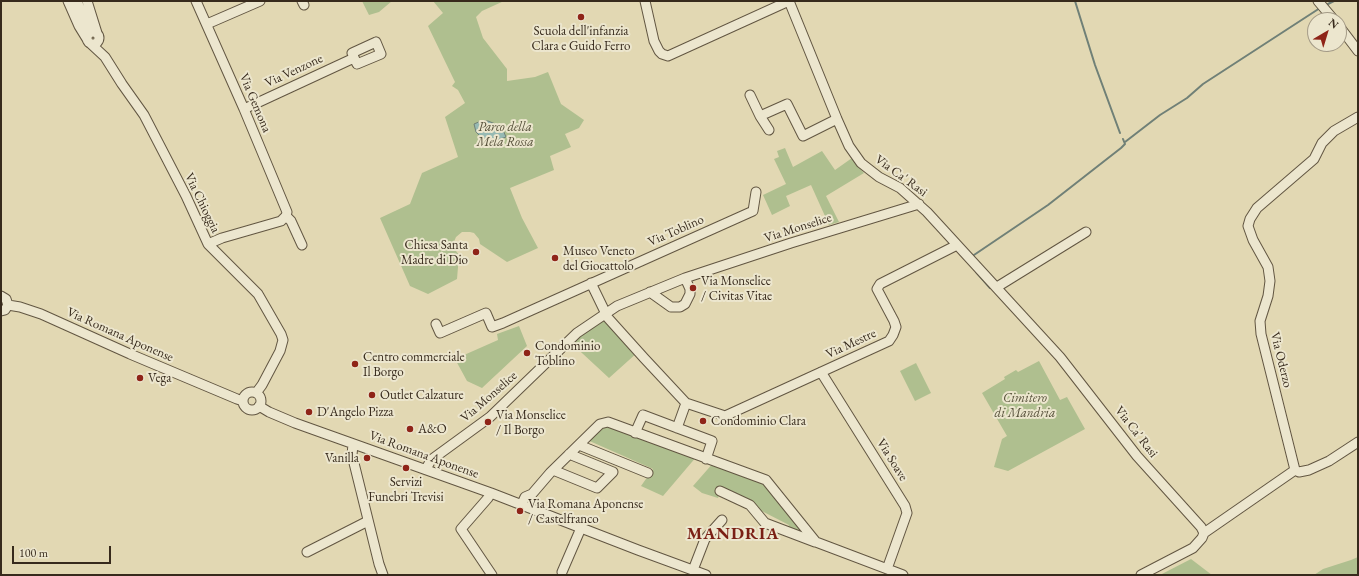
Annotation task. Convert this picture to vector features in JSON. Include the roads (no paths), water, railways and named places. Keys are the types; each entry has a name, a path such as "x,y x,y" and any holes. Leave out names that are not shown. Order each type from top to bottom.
{"street":[{"name":"Via Chioggia","path":"68,1 79,26 93,37"},
{"name":"Via Chioggia","path":"77,1 93,37 122,84 144,115 186,196 208,244 258,294 283,340 280,352 271,370 256,393"},
{"name":"Via Chioggia","path":"87,1 93,37"},
{"name":"Via Gemona","path":"196,1 285,206 286,216 291,221 302,245"},
{"path":"207,24 260,1"},
{"path":"645,1 658,51 668,56 789,1"},
{"name":"Via Ca' Rasi","path":"789,1 837,119 849,146 861,163 879,177 900,188 919,204 997,287 1064,362 1137,456 1201,527 1204,533"},
{"path":"1318,1 1327,12"},
{"path":"1347,37 1358,51"},
{"name":"Via Venzone","path":"376,42 381,54 357,64 354,58 352,53 376,42"},
{"name":"Via Venzone","path":"244,109 354,58"},
{"path":"750,94 760,116 769,130"},
{"path":"760,116 787,104 803,136 837,119"},
{"name":"Via Oderzo","path":"1295,470 1261,334 1260,321 1268,296 1270,281 1268,267 1253,240 1248,226 1256,208 1314,159 1322,143 1334,131 1358,117"},
{"name":"Via Toblino","path":"436,324 440,332 486,313 492,327 753,211 756,192"},
{"name":"Via Monselice","path":"426,469 431,460 490,417 577,333 617,306 685,278 791,243 919,204"},
{"path":"208,244 222,238 281,221 286,216"},
{"path":"997,287 1086,232"},
{"name":"Via Mestre","path":"606,313 644,358 686,403 725,416 889,341 896,327 877,289 880,284 957,245"},
{"path":"650,292 671,307 680,307 685,304 690,294 690,289 685,278"},
{"path":"591,283 606,313"},
{"name":"Via Romana Aponense","path":"1,296 6,299 4,308 20,307 41,314 243,401 245,407 249,409 256,409 259,406 295,423 491,493 706,575"},
{"name":"Via Soave","path":"821,372 905,506 907,513 887,569"},
{"path":"243,401 248,393 256,393 261,400 259,406"},
{"path":"677,428 686,403"},
{"path":"635,433 643,415 712,441 706,459"},
{"path":"526,507 534,500 532,494 553,470 600,424 608,422 766,480 816,542"},
{"path":"1141,575 1193,548 1202,538 1204,533 1295,470 1299,472 1309,470 1329,461 1358,442"},
{"path":"353,444 352,455 383,575"},
{"path":"579,445 648,473"},
{"path":"569,454 614,472"},
{"path":"553,470 597,488 622,462"},
{"path":"720,492 750,505 765,523 903,575"},
{"path":"491,493 461,529 492,575"},
{"path":"693,570 705,539 722,520"},
{"path":"308,552 368,521"},
{"path":"562,572 581,528"}],"water":[{"path":"481,121 488,121 498,125 503,130 506,137 492,142 482,138 476,132 474,124"}],"waterway":[{"path":"1075,1 1095,65 1120,133"},
{"path":"1324,6 1334,1"},
{"path":"1125,142 1160,115 1187,98 1203,84 1320,8"},
{"path":"971,257 1048,205 1121,148 1125,144 1123,139"},
{"path":"976,272 990,288"}],"place":[{"name":"Scuola dell'infanzia Clara e Guido Ferro","path":"581,17"},
{"name":"Chiesa Santa Madre di Dio","path":"476,252"},
{"name":"Museo Veneto del Giocattolo","path":"555,258"},
{"name":"Via Monselice / Civitas Vitae","path":"693,288"},
{"name":"Condominio Toblino","path":"527,353"},
{"name":"Centro commerciale Il Borgo","path":"355,364"},
{"name":"Vega","path":"140,378"},
{"name":"Outlet Calzature","path":"372,395"},
{"name":"D'Angelo Pizza","path":"309,412"},
{"name":"Condominio Clara","path":"703,421"},
{"name":"Via Monselice / Il Borgo","path":"488,422"},
{"name":"A&O","path":"410,429"},
{"name":"Vanilla","path":"367,458"},
{"name":"Servizi Funebri Trevisi","path":"406,468"},
{"name":"Via Romana Aponense / Castelfranco","path":"520,511"}],"district":[{"name":"MANDRIA","path":"733,534"}],"park label":[{"name":"Parco della Mela Rossa","path":"505,134"},
{"name":"Cimitero di Mandria","path":"1025,406"}]}
